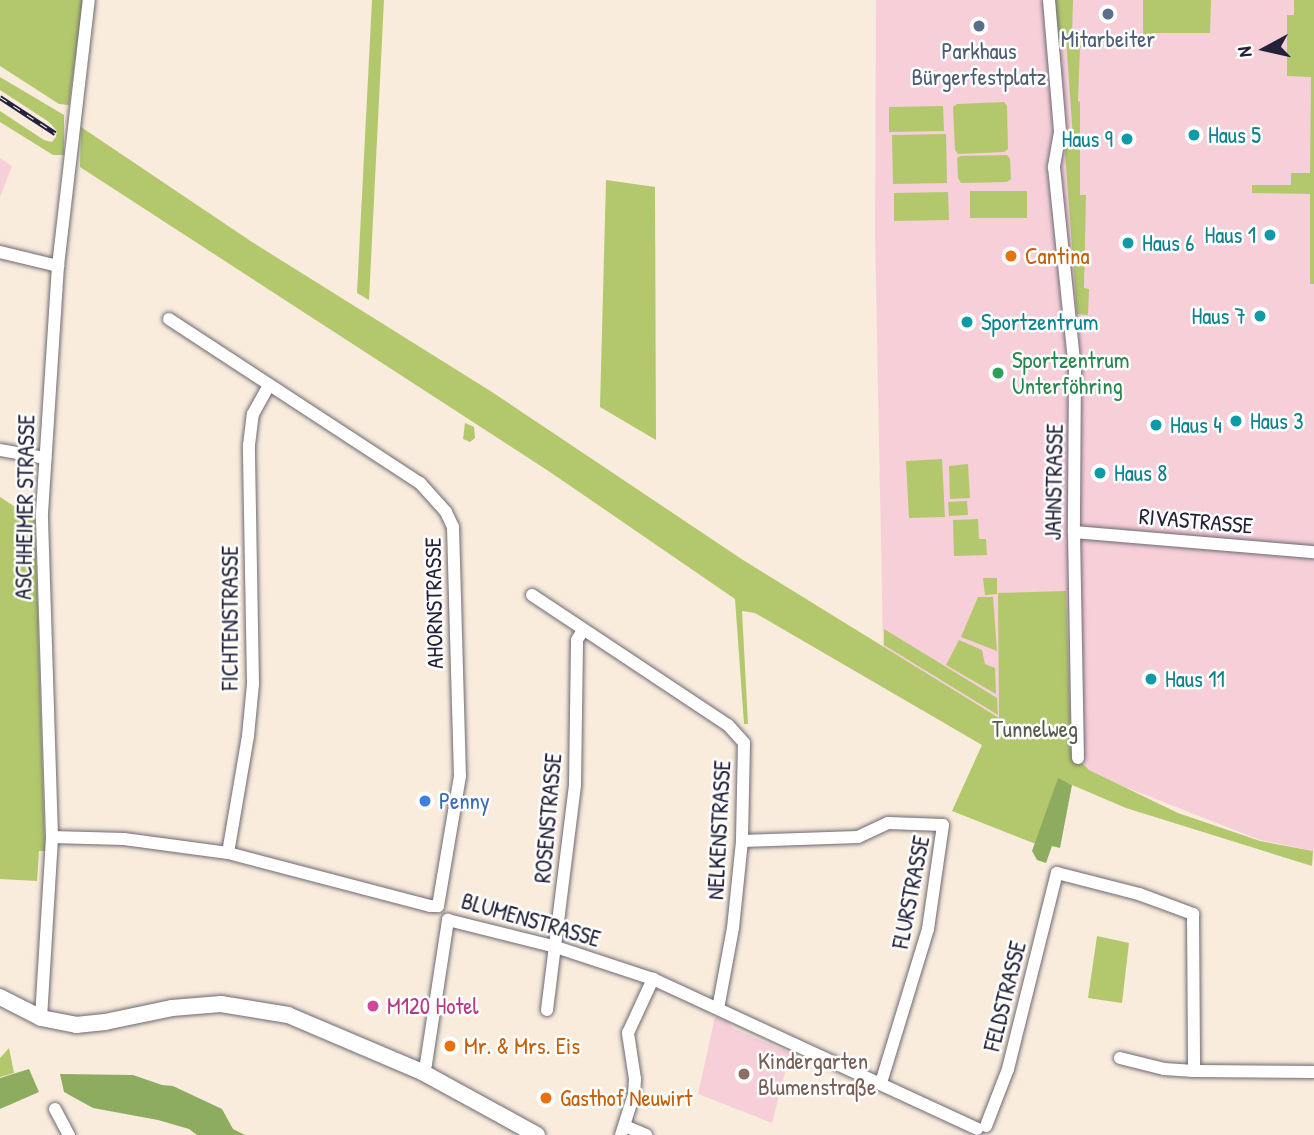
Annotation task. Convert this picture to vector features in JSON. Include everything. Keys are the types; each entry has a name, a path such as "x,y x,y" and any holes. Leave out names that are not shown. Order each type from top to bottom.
{"main road":[{"path":"0,997 41,1017 85,1025 172,1008 227,1004 288,1015 422,1072 537,1135"}],"street":[{"name":"ASCHHEIMER STRASSE","path":"41,1017 52,836 43,601 45,458 58,266 89,0"},
{"name":"JAHNSTRASSE","path":"1049,0 1060,132 1054,167 1075,369 1074,531 1078,758"},
{"path":"0,252 58,266"},
{"name":"AHORNSTRASSE","path":"169,319 420,483 437,500 453,527 460,776 438,906"},
{"name":"FICHTENSTRASSE","path":"228,853 248,736 253,684 249,445 253,414 269,385"},
{"path":"0,450 45,458"},
{"name":"RIVASTRASSE","path":"1074,531 1314,552"},
{"name":"NELKENSTRASSE","path":"532,595 738,733 745,754 742,841 733,928 718,1009"},
{"name":"ROSENSTRASSE","path":"547,1010 575,785 577,640 583,629"},
{"name":"FLURSTRASSE","path":"742,841 858,837 888,822 943,825 928,929 881,1083"},
{"name":"BLUMENSTRASSE","path":"52,836 124,839 228,853 429,906 438,906 448,920 457,919 556,947 653,979 983,1131"},
{"name":"FELDSTRASSE","path":"983,1131 1008,1069 1057,873 1139,894 1193,914 1194,1071"},
{"path":"422,1072 426,1064 448,920"},
{"path":"646,1135 623,1131 635,1079 628,1032 653,979"},
{"path":"1121,1058 1164,1069 1314,1072"},
{"path":"55,1109 69,1135"}],"shaded area":[{"path":"876,0 1314,0 1314,851 1260,840 1082,770 883,647 875,232"},
{"path":"0,158 12,166 0,197"},
{"name":"Kindergarten Blumenstraße","path":"715,1017 729,1023 732,1028 790,1053 772,1123 698,1094"}],"green space":[{"path":"0,0 83,0 69,105 59,104 0,66"},
{"path":"372,0 384,0 369,300 357,293"},
{"path":"1053,0 1073,0 1072,37 1094,37 1094,47 1080,48 1078,101 1080,195 1086,195 1084,288 1089,289 1088,315 1077,314 1064,139 1073,138 1066,38 1056,40"},
{"path":"1143,0 1211,0 1210,33 1153,33 1153,40 1143,40"},
{"path":"1294,0 1314,0 1314,284 1310,284 1310,194 1252,193 1252,185 1291,185 1291,173 1310,173 1311,77 1287,76 1287,15 1294,15"},
{"path":"0,77 64,115 64,155 53,155 0,122 0,111 44,140 52,142 56,137 57,131 49,122 0,90"},
{"path":"1004,102 1007,106 1008,149 1004,152 958,154 955,150 953,107 957,104"},
{"path":"943,106 944,131 889,132 889,107"},
{"name":"Tunnelweg","path":"81,127 252,242 492,392 743,560 999,718 998,593 1066,591 1071,752 1089,770 1178,813 1260,841 1313,851 1312,866 1126,808 1058,779 1036,844 952,811 982,745 755,613 742,611 748,724 744,724 735,599 550,472 80,167"},
{"path":"946,134 947,183 893,184 892,135"},
{"path":"1007,155 1010,159 1011,179 1007,182 961,183 958,178 957,158 960,156"},
{"path":"606,180 655,187 656,440 600,407"},
{"path":"970,191 1027,191 1027,218 970,218"},
{"path":"948,192 949,220 894,221 894,193"},
{"path":"465,423 474,427 475,438 470,442 463,439"},
{"path":"942,459 945,517 909,518 906,461"},
{"path":"968,464 970,498 950,499 949,466"},
{"path":"0,497 35,520 45,851 39,851 37,881 0,879"},
{"path":"967,501 968,515 949,516 948,502"},
{"path":"978,519 979,539 986,539 987,555 954,556 953,520"},
{"path":"983,578 997,578 997,594 985,595"},
{"path":"978,597 993,597 997,651 961,637"},
{"path":"884,629 997,698 998,715 884,645"},
{"path":"959,640 982,650 985,664 995,668 996,694 946,665"},
{"path":"1058,778 1072,785 1060,848 1052,846 1046,863 1037,860 1032,851"},
{"path":"1097,936 1129,943 1122,1003 1088,998"},
{"path":"9,1048 14,1073 0,1077 0,1058"},
{"path":"29,1069 39,1092 0,1109 0,1078"},
{"path":"60,1074 133,1075 173,1086 222,1109 233,1129 245,1135 197,1135 189,1129 158,1120 93,1108 64,1092"}],"railway":[{"path":"0,97 55,133"}],"place":[{"name":"Mitarbeiter","path":"1108,14"},
{"name":"Parkhaus Bürgerfestplatz","path":"979,26"},
{"name":"Haus 5","path":"1194,135"},
{"name":"Haus 9","path":"1127,139"},
{"name":"Haus 1","path":"1270,235"},
{"name":"Haus 6","path":"1128,243"},
{"name":"Cantina","path":"1011,256"},
{"name":"Haus 7","path":"1260,316"},
{"name":"Sportzentrum","path":"967,322"},
{"name":"Sportzentrum Unterföhring","path":"998,373"},
{"name":"Haus 3","path":"1236,421"},
{"name":"Haus 4","path":"1156,425"},
{"name":"Haus 8","path":"1100,473"},
{"name":"Haus 11","path":"1151,679"},
{"name":"Penny","path":"425,801"},
{"name":"M120 Hotel","path":"373,1006"},
{"name":"Mr. & Mrs. Eis","path":"450,1046"},
{"name":"Kindergarten Blumenstraße","path":"744,1074"},
{"name":"Gasthof Neuwirt","path":"546,1098"}]}
